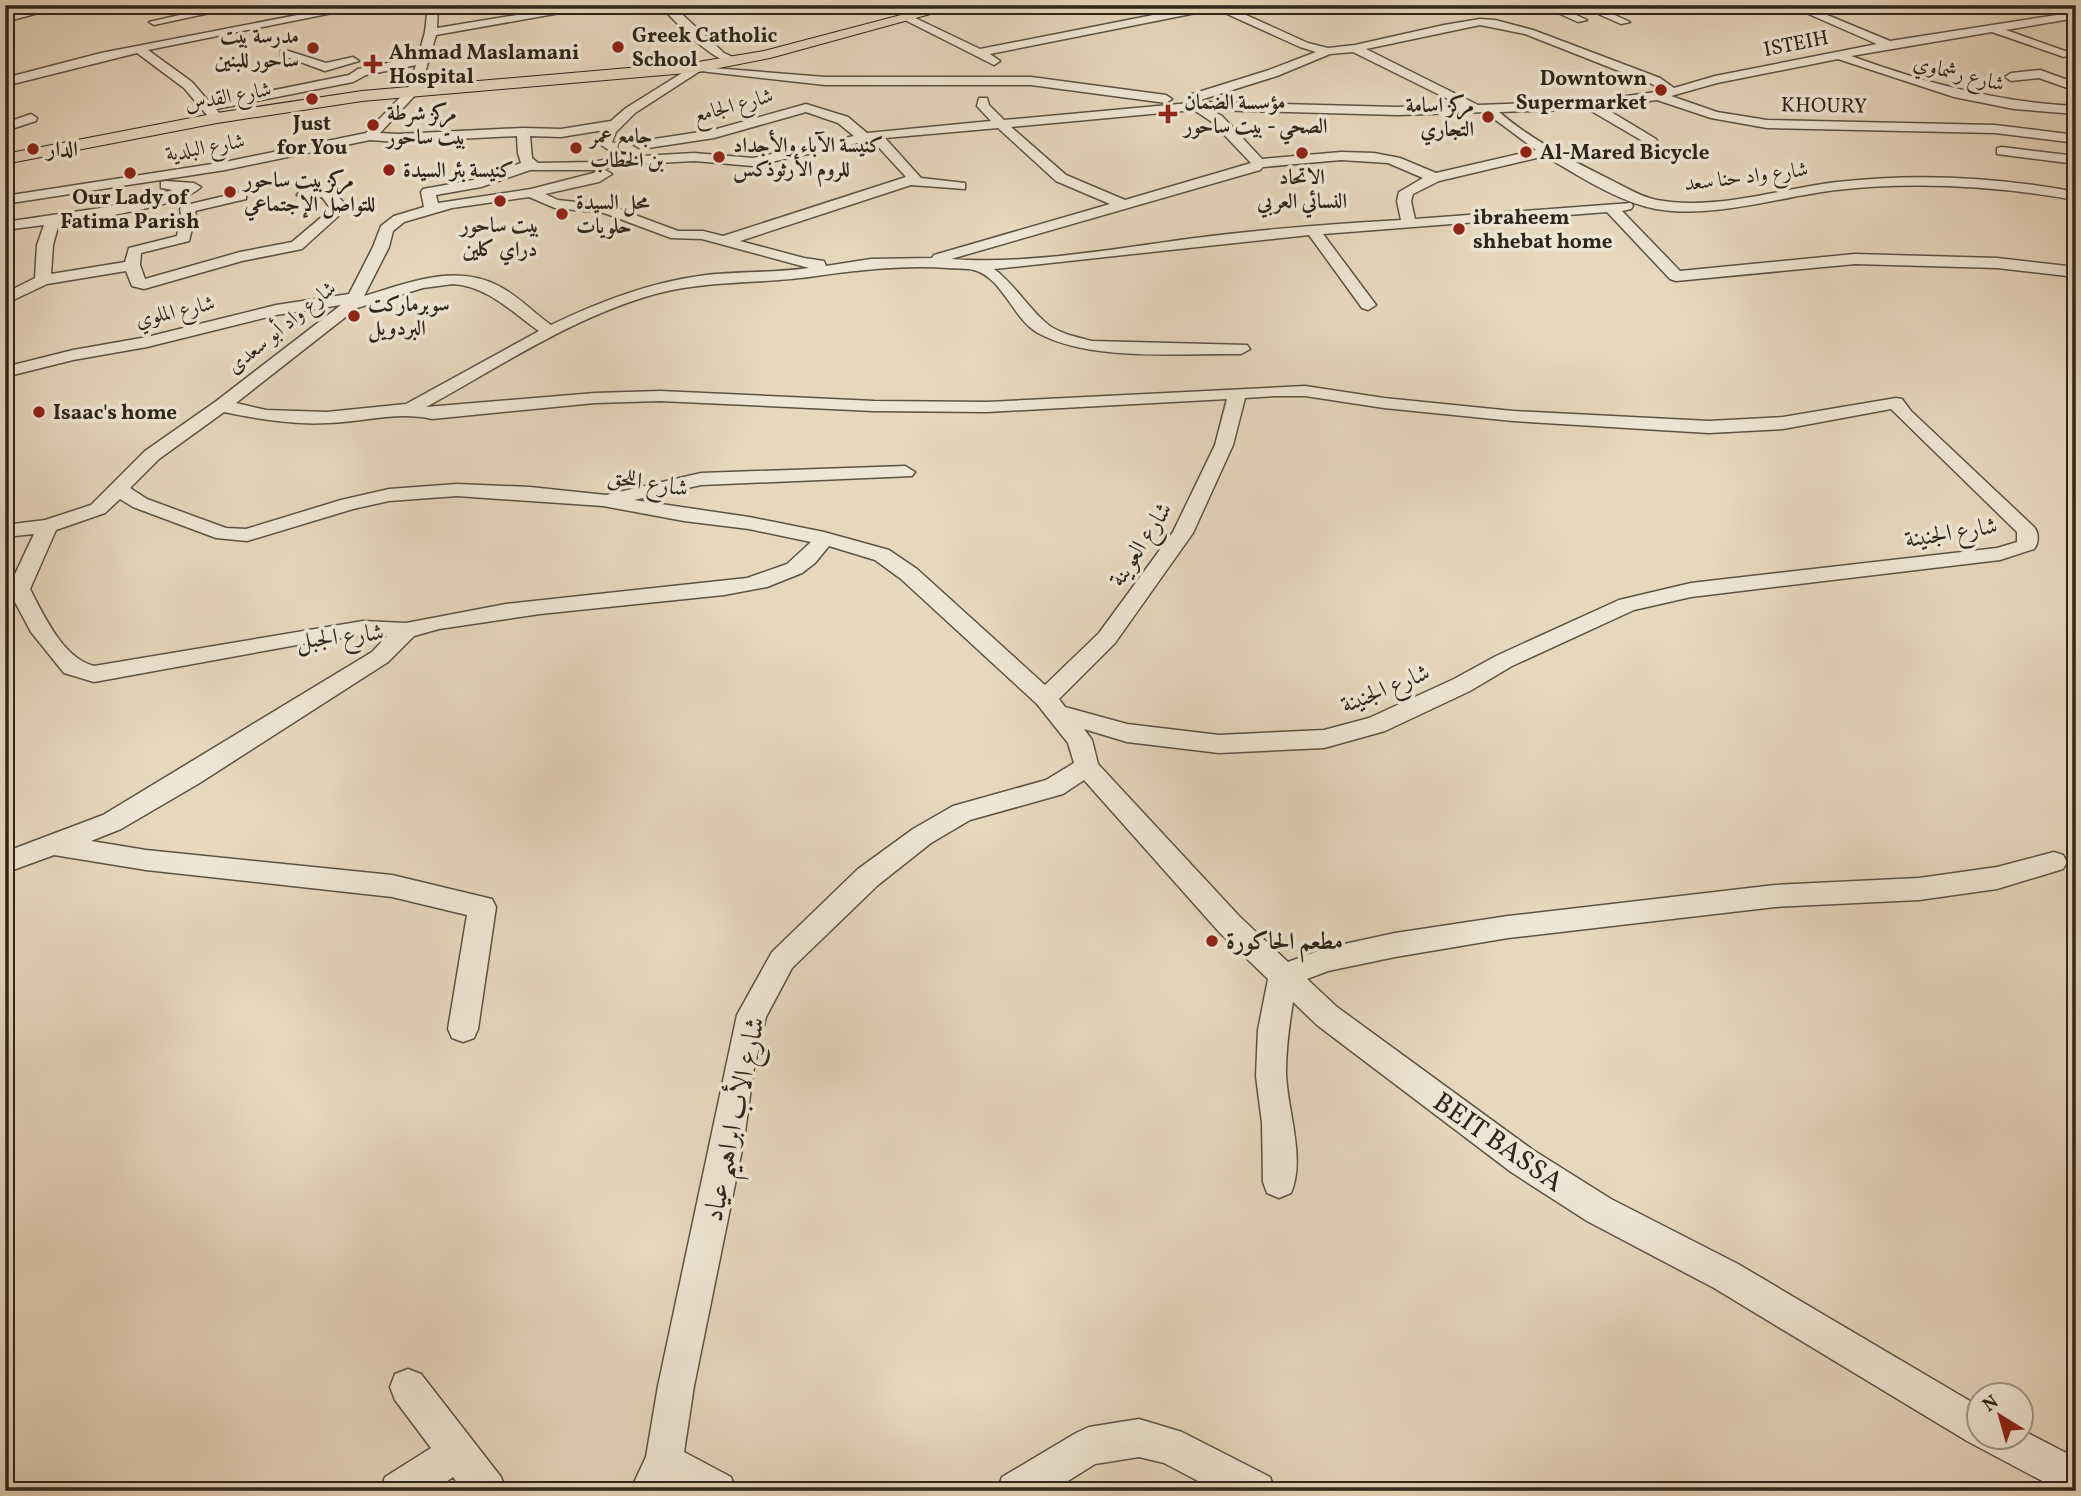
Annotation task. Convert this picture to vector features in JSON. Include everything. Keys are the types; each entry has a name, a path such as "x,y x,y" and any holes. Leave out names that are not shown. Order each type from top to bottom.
{"main road":[{"name":"شارع القدس","path":"5,159 213,113 414,90 698,67 733,61 956,5"}],"street":[{"path":"5,19 63,5"},
{"path":"154,22 241,5"},
{"path":"302,5 318,14"},
{"path":"5,82 51,67 139,48 368,5"},
{"path":"370,136 414,90 431,32 433,5"},
{"path":"431,32 600,5"},
{"path":"665,5 720,54 733,61"},
{"path":"1180,5 1192,11"},
{"path":"1545,5 1582,20"},
{"path":"1583,5 1625,22"},
{"path":"1793,5 1889,45"},
{"path":"979,53 1215,6 1304,45 1328,51"},
{"path":"2032,9 2049,19"},
{"path":"1194,104 1219,91 1328,51 1355,48 1480,22 1502,10"},
{"name":"ISTEIH","path":"1691,86 1889,45 2075,16"},
{"path":"909,18 979,53 1010,76"},
{"path":"1480,22 1508,25 1529,32 1667,87 1664,94"},
{"path":"1994,29 2064,54"},
{"path":"412,48 426,45"},
{"path":"139,48 180,78 213,113 353,78 362,72 422,60"},
{"path":"1355,48 1483,109 1546,152 1638,201"},
{"path":"285,53 325,67 371,56"},
{"name":"شارع رشماوي","path":"1838,55 1960,96 2013,106 2076,110"},
{"path":"617,155 605,143 612,125 680,83 698,67 712,71 894,88 1010,76 1153,103 1398,111 1591,105 1664,94 1691,86"},
{"path":"2011,77 2040,74 2076,87"},
{"path":"825,81 806,108 843,120 869,136 914,177 911,181"},
{"path":"1656,82 1691,86"},
{"name":"KHOURY","path":"1664,94 1715,115 1767,124 1994,129 2055,137"},
{"path":"1960,96 1994,129"},
{"path":"983,101 984,106 1027,150 1061,178 1122,204"},
{"path":"432,209 428,192 476,184 530,165 550,168 594,166 617,155 753,162 869,136 1000,123 1153,103"},
{"path":"1194,104 1217,119 1258,163"},
{"path":"1591,105 1651,142"},
{"name":"شارع الجامع","path":"617,155 703,136 806,108"},
{"path":"5,127 32,118"},
{"name":"شارع البلدية","path":"5,200 225,166 370,136 398,138 523,132 561,133 612,125"},
{"path":"523,132 524,155 530,165"},
{"path":"2055,137 2076,139"},
{"path":"2055,137 2076,144"},
{"path":"2002,151 2076,160"},
{"path":"1416,223 1404,201 1406,192 1434,178 1546,152"},
{"name":"شارع واد أبو سعدى","path":"5,531 48,526 97,509 152,455 221,406 353,302 381,247 386,229 399,219 451,204 531,193 594,179 606,174 617,155"},
{"path":"410,409 550,332 604,306 656,289 811,267 927,261 1255,167 1258,163 1379,158 1406,165 1434,178"},
{"path":"753,162 769,174"},
{"path":"225,166 237,176"},
{"name":"شارع واد حنا سعد","path":"927,261 980,266 1312,229 1611,208 1636,204 1638,201 1662,205 1696,205 1751,200 1804,190 1876,182 1934,179 1995,182 2076,196"},
{"path":"142,180 246,194 187,209 190,220 186,223 184,238 177,242 140,247 134,251 132,265 138,283 144,284 240,257 297,246 338,210 338,204 331,200 327,192 304,195"},
{"path":"723,241 911,181 960,186"},
{"path":"5,226 107,212 155,201 194,187"},
{"path":"531,193 555,204 606,209 676,235 703,235 811,267"},
{"path":"1611,208 1676,276 1855,259 1997,263 2076,272"},
{"path":"43,280 44,245 53,219"},
{"path":"1312,229 1368,304"},
{"path":"5,299 43,280 132,265"},
{"path":"980,266 1000,281 1041,328 1067,339 1091,346 1241,349"},
{"path":"353,302 421,284 453,279 469,281 494,290 550,332"},
{"name":"شارع الملوي","path":"5,372 73,355 159,340 276,310 353,302"},
{"name":"شارع الجنينة","path":"1052,706 1126,733 1219,744 1324,739 1376,725 1462,685 1504,661 1627,605 1692,590 2000,554 2026,545 2027,531 1912,422 1896,403 1783,422 1709,427 1500,415 1384,403 1305,391 1237,394"},
{"path":"221,406 265,415 327,418 410,409 432,414 596,398 660,396 874,407 987,407 1172,395 1237,394"},
{"name":"شارع العوينة","path":"1052,706 1107,638 1183,533 1224,445 1237,394"},
{"path":"603,500 701,479 905,472"},
{"name":"شارع اللحق","path":"118,489 140,503 223,534 247,535 348,504 389,495 457,490 603,500 684,515 749,523 858,546 882,555 909,574 1052,706 1080,740 1087,767"},
{"name":"شارع الجبل","path":"48,526 19,589 39,627 72,668 94,674 319,634 363,628 406,630"},
{"path":"406,630 451,619 517,609 728,590 773,579 802,565 817,551 824,538"},
{"name":"شارع الجبل","path":"5,863 112,822 380,657 406,630"},
{"name":"BEIT BASSA","path":"1087,767 1230,925 1326,1016 1522,1161 1600,1210 1726,1276 1966,1420"},
{"name":"شارع الأب ابراهيم عياد","path":"717,1491 657,1476 752,1015 782,960 868,877 922,836 962,813 1054,787 1087,767"},
{"path":"55,845 146,860 392,886 482,907 463,1029"},
{"path":"1279,1182 1278,1123 1271,1076 1273,1030 1283,976 1326,960 1508,927 1775,896 1919,888 1997,878 2054,862"},
{"path":"408,1387 487,1491"},
{"path":"1016,1491 1089,1446 1139,1437 1169,1445 1256,1491"},
{"path":"2020,1450 2076,1478"},
{"path":"399,1491 458,1452"}],"place":[{"name":"Greek Catholic School","path":"618,47"},
{"name":"مدرسة بيت ساحور للبنين","path":"313,48"},
{"name":"Ahmad Maslamani Hospital","path":"373,64"},
{"name":"Downtown Supermarket","path":"1661,90"},
{"name":"Just for You","path":"312,99"},
{"name":"مؤسسة الضمان الصحي - بيت ساحور","path":"1168,114"},
{"name":"مركز اسامة التجاري","path":"1488,117"},
{"name":"مركز شرطة بيت ساحور","path":"373,125"},
{"name":"جامع عمر بن الخطاب","path":"576,148"},
{"name":"الدار","path":"33,149"},
{"name":"Al-Mared Bicycle","path":"1526,152"},
{"name":"الاتحاد النسائي العربي","path":"1302,153"},
{"name":"كنيسة الآباء والأجداد للروم الأرثوذكس","path":"719,157"},
{"name":"كنيسة بئر السيدة","path":"389,170"},
{"name":"Our Lady of Fatima Parish","path":"130,173"},
{"name":"مركز بيت ساحور للتواصل الإجتماعي","path":"230,192"},
{"name":"بيت ساحور دراي كلين","path":"500,201"},
{"name":"محل السيدة حلويات","path":"562,214"},
{"name":"ibraheem shhebat home","path":"1459,229"},
{"name":"سوبرماركت البردويل","path":"354,316"},
{"name":"Isaac's home","path":"39,412"},
{"name":"مطعم الحاكورة","path":"1212,941"}]}
